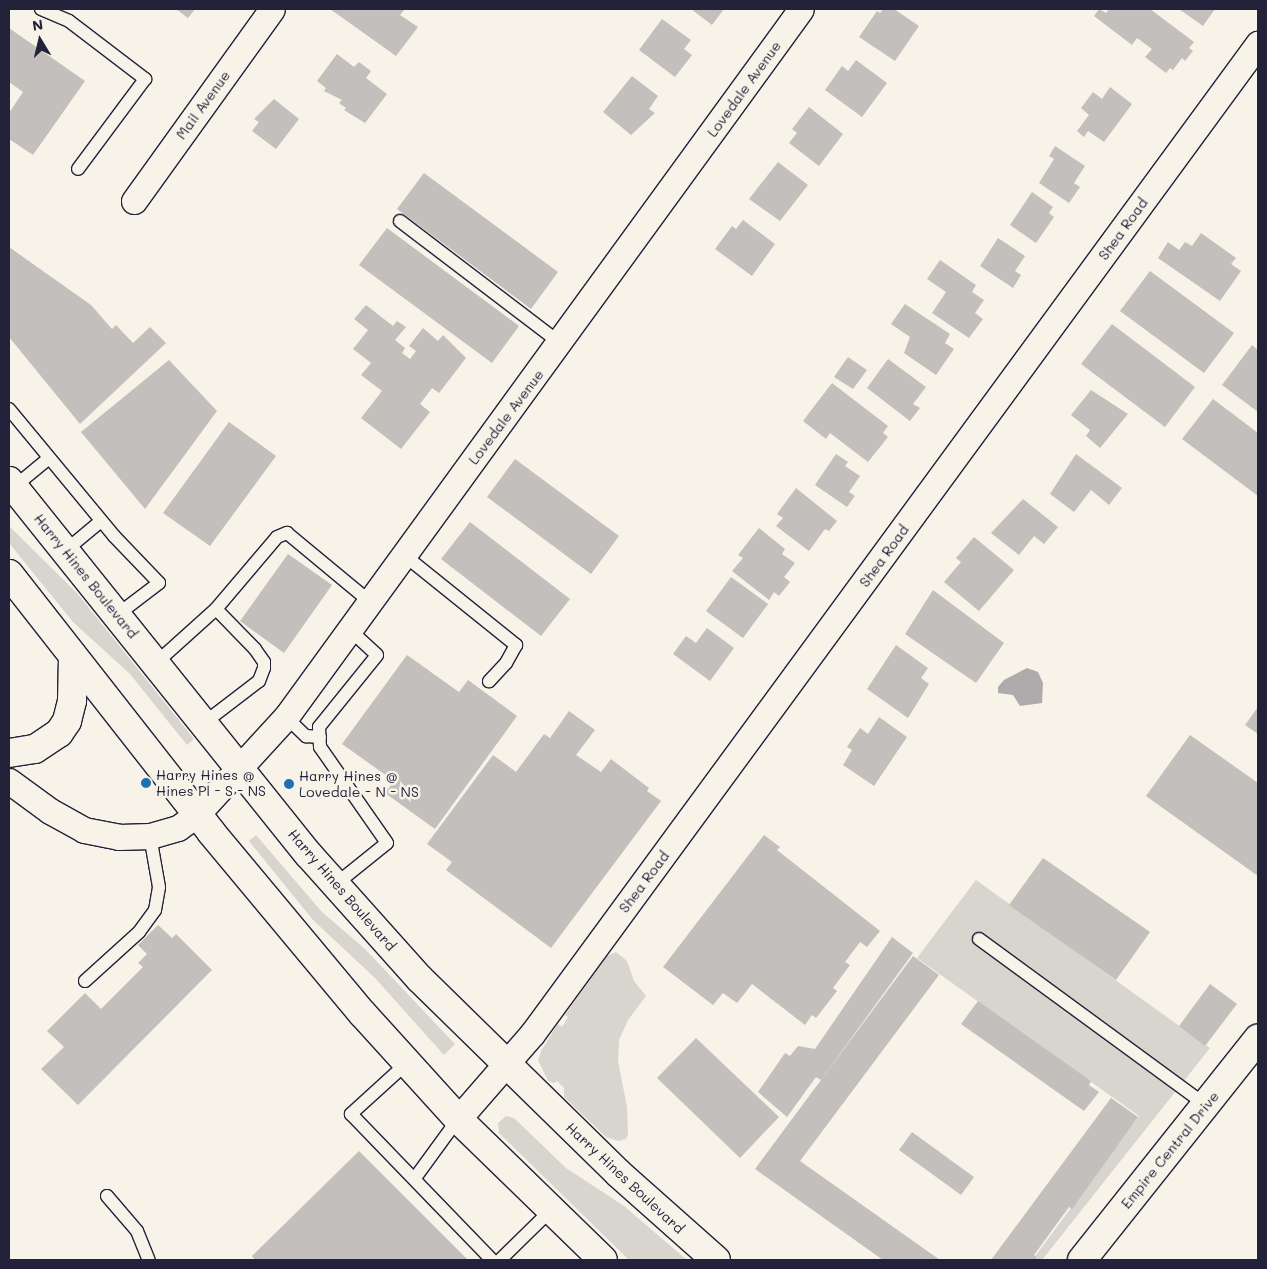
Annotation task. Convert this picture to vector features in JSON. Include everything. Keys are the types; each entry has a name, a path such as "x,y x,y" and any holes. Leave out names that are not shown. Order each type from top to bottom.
{"main road":[{"name":"Harry Hines Boulevard","path":"11,484 336,884 420,979 505,1065 618,1173 716,1260"},
{"path":"11,581 73,656 197,814 407,1063 458,1120 603,1260"},
{"path":"9,753 35,749 59,733 67,721 72,701 73,656"},
{"name":"Empire Central Drive","path":"1082,1260 1258,1039"}],"street":[{"name":"Mail Avenue","path":"134,202 272,9"},
{"name":"Lovedale Avenue","path":"9,781 50,811 84,830 119,837 150,836 178,828 197,814 241,769 286,717 560,344 801,9"},
{"name":"Shea Road","path":"458,1120 532,1034 729,768 1258,44"}],"lane":[{"path":"41,9 69,21 145,79 78,169"},
{"path":"400,220 560,344"},
{"path":"9,409 101,521 159,582 117,615"},
{"path":"11,484 50,458"},
{"path":"65,550 101,521"},
{"path":"156,663 216,609 277,537 287,533 370,602"},
{"path":"404,555 516,645 506,663 489,681"},
{"path":"204,723 259,681 264,668 264,662 255,649 216,609"},
{"path":"336,884 387,843 320,747 319,727 377,655 350,630"},
{"path":"286,717 306,736 320,738"},
{"path":"85,981 139,932 155,910 159,887 150,836"},
{"path":"979,939 1206,1105"},
{"path":"407,1063 351,1114 415,1178 492,1260"},
{"path":"415,1178 458,1120"},
{"path":"107,1196 137,1231 149,1260"},
{"path":"500,1260 550,1210"}],"shaded area":[{"path":"9,526 77,593 194,739 187,745 130,674 73,622 9,543"},
{"path":"1027,668 1038,672 1043,683 1042,703 1020,706 1013,695 998,693 998,687 1004,680"},
{"path":"256,835 322,912 365,949 455,1044 444,1055 375,978 313,920 249,841"},
{"path":"976,880 1210,1048 1042,1260 1035,1260 1036,1255 1139,1116 917,958"},
{"path":"616,952 627,961 634,981 646,996 628,1020 619,1040 618,1061 627,1107 628,1134 626,1139 618,1141 606,1137 564,1097 564,1088 557,1081 554,1083 548,1081 538,1060 542,1049 558,1024 562,1027 568,1017 565,1015 607,956"},
{"path":"506,1116 514,1118 566,1168 624,1206 687,1260 629,1260 499,1133 498,1123"}],"building":[{"path":"176,9 195,9 188,18"},
{"path":"330,9 405,9 400,15 418,27 396,56"},
{"path":"691,9 724,9 712,25"},
{"path":"883,9 894,9 919,26 895,61 859,37 877,11 880,13"},
{"path":"1099,9 1106,13 1109,9 1150,9 1194,42 1189,48 1193,51 1185,61 1182,58 1173,70 1170,68 1166,73 1145,57 1152,49 1137,38 1132,45 1094,16"},
{"path":"1179,9 1215,9 1203,26"},
{"path":"662,19 691,40 684,49 692,55 675,77 639,50"},
{"path":"9,28 85,81 33,155 9,139 9,113 23,92 9,82"},
{"path":"337,54 354,67 359,62 371,71 366,78 387,94 365,123 344,110 346,108 339,103 342,100 324,91 326,88 317,81"},
{"path":"856,60 887,83 862,117 825,90 842,66 848,71"},
{"path":"632,76 658,96 649,109 655,113 631,135 603,112"},
{"path":"1110,87 1132,104 1104,142 1088,131 1084,137 1077,131 1089,115 1081,108 1093,92 1102,99"},
{"path":"274,99 299,119 276,149 252,131 259,122 254,119"},
{"path":"809,107 843,134 819,166 789,143 797,133 792,129"},
{"path":"1055,146 1085,166 1074,183 1080,187 1069,203 1039,183 1054,159 1049,156"},
{"path":"778,162 808,185 780,221 749,199"},
{"path":"424,173 558,272 531,309 397,209"},
{"path":"1032,192 1053,207 1049,213 1054,217 1036,243 1010,225"},
{"path":"743,220 775,244 752,276 715,249 732,226 736,229"},
{"path":"387,228 519,326 492,363 359,265"},
{"path":"1201,233 1236,258 1231,264 1241,271 1220,301 1158,258 1168,242 1179,250 1185,242 1192,246"},
{"path":"998,238 1025,256 1015,271 1021,275 1013,288 980,266"},
{"path":"9,247 91,305 112,329 116,325 133,343 150,327 166,343 80,424 9,337"},
{"path":"940,260 976,285 972,292 984,300 975,313 983,319 969,338 932,313 946,292 927,279"},
{"path":"1150,271 1234,333 1204,373 1120,311"},
{"path":"905,304 950,334 945,343 954,349 936,375 904,353 910,337 891,324"},
{"path":"366,305 393,326 397,321 406,327 395,340 405,348 402,353 410,359 416,351 409,346 423,328 438,341 443,335 466,358 439,393 432,388 420,404 430,412 401,449 361,418 382,391 361,375 371,363 353,349 368,330 354,319"},
{"path":"1112,324 1195,387 1165,427 1081,364"},
{"path":"1252,345 1258,350 1258,412 1222,385"},
{"path":"848,357 867,370 853,389 834,377"},
{"path":"888,359 926,387 913,404 920,408 910,421 867,388"},
{"path":"169,360 217,411 145,509 81,432"},
{"path":"832,383 888,426 883,433 888,437 868,462 830,433 826,439 803,421"},
{"path":"1091,390 1128,414 1100,448 1086,436 1090,430 1071,415"},
{"path":"1213,399 1258,433 1258,496 1182,439"},
{"path":"229,422 276,456 210,546 163,513"},
{"path":"836,454 848,462 845,466 860,476 849,492 855,496 847,507 815,485"},
{"path":"1076,454 1122,488 1109,505 1091,490 1074,512 1050,494"},
{"path":"515,459 619,536 591,574 487,497"},
{"path":"796,488 837,521 829,531 825,529 809,551 776,526 783,518 777,514"},
{"path":"1023,499 1058,527 1044,544 1034,536 1019,555 991,533"},
{"path":"470,522 570,599 541,636 441,559"},
{"path":"759,528 785,549 782,554 795,563 784,577 790,582 779,596 774,592 769,600 732,571 743,558 738,555"},
{"path":"974,537 1014,570 979,611 944,582 961,562 956,558"},
{"path":"288,554 332,585 284,653 240,621"},
{"path":"731,577 768,604 743,638 706,611"},
{"path":"933,590 1004,643 976,683 905,634"},
{"path":"707,628 734,648 710,681 673,654 686,636 696,643"},
{"path":"896,645 928,668 921,678 929,684 908,718 867,689"},
{"path":"407,655 459,692 468,680 517,716 435,829 385,793 394,781 342,744"},
{"path":"1258,707 1258,734 1245,725"},
{"path":"569,711 595,730 576,755 601,772 611,759 649,788 647,791 661,801 551,948 446,870 452,862 427,844 493,755 516,772 544,734 550,738"},
{"path":"879,717 907,737 874,786 843,765 852,750 847,747 860,728 868,734"},
{"path":"1190,735 1258,783 1258,876 1146,796"},
{"path":"764,835 780,847 777,850 880,931 867,947 860,942 845,962 850,965 833,988 837,991 816,1018 812,1015 805,1025 752,984 737,1003 723,993 713,1005 663,967"},
{"path":"1043,858 1150,932 1116,980 1009,905"},
{"path":"158,925 172,938 176,934 212,970 78,1105 41,1069 64,1047 47,1031 85,993 101,1009 143,967 138,963 147,954 138,945"},
{"path":"892,937 913,953 821,1080 816,1077 787,1117 758,1092 785,1053 790,1056 798,1046 815,1049"},
{"path":"913,956 939,975 800,1161 940,1260 883,1260 755,1169"},
{"path":"1210,984 1237,1004 1205,1046 1179,1026"},
{"path":"978,1001 1091,1081 1089,1085 1099,1092 1084,1111 961,1024"},
{"path":"696,1038 779,1117 740,1158 657,1078"},
{"path":"1111,1098 1138,1117 1072,1209 1069,1207 1034,1255 1037,1257 1035,1260 991,1260"},
{"path":"912,1132 974,1177 961,1195 899,1150"},
{"path":"359,1151 468,1260 255,1260 252,1256"}],"place":[{"name":"Harry Hines @ Hines Pl - S - NS","path":"146,783"},
{"name":"Harry Hines @ Lovedale - N - NS","path":"289,784"}]}
